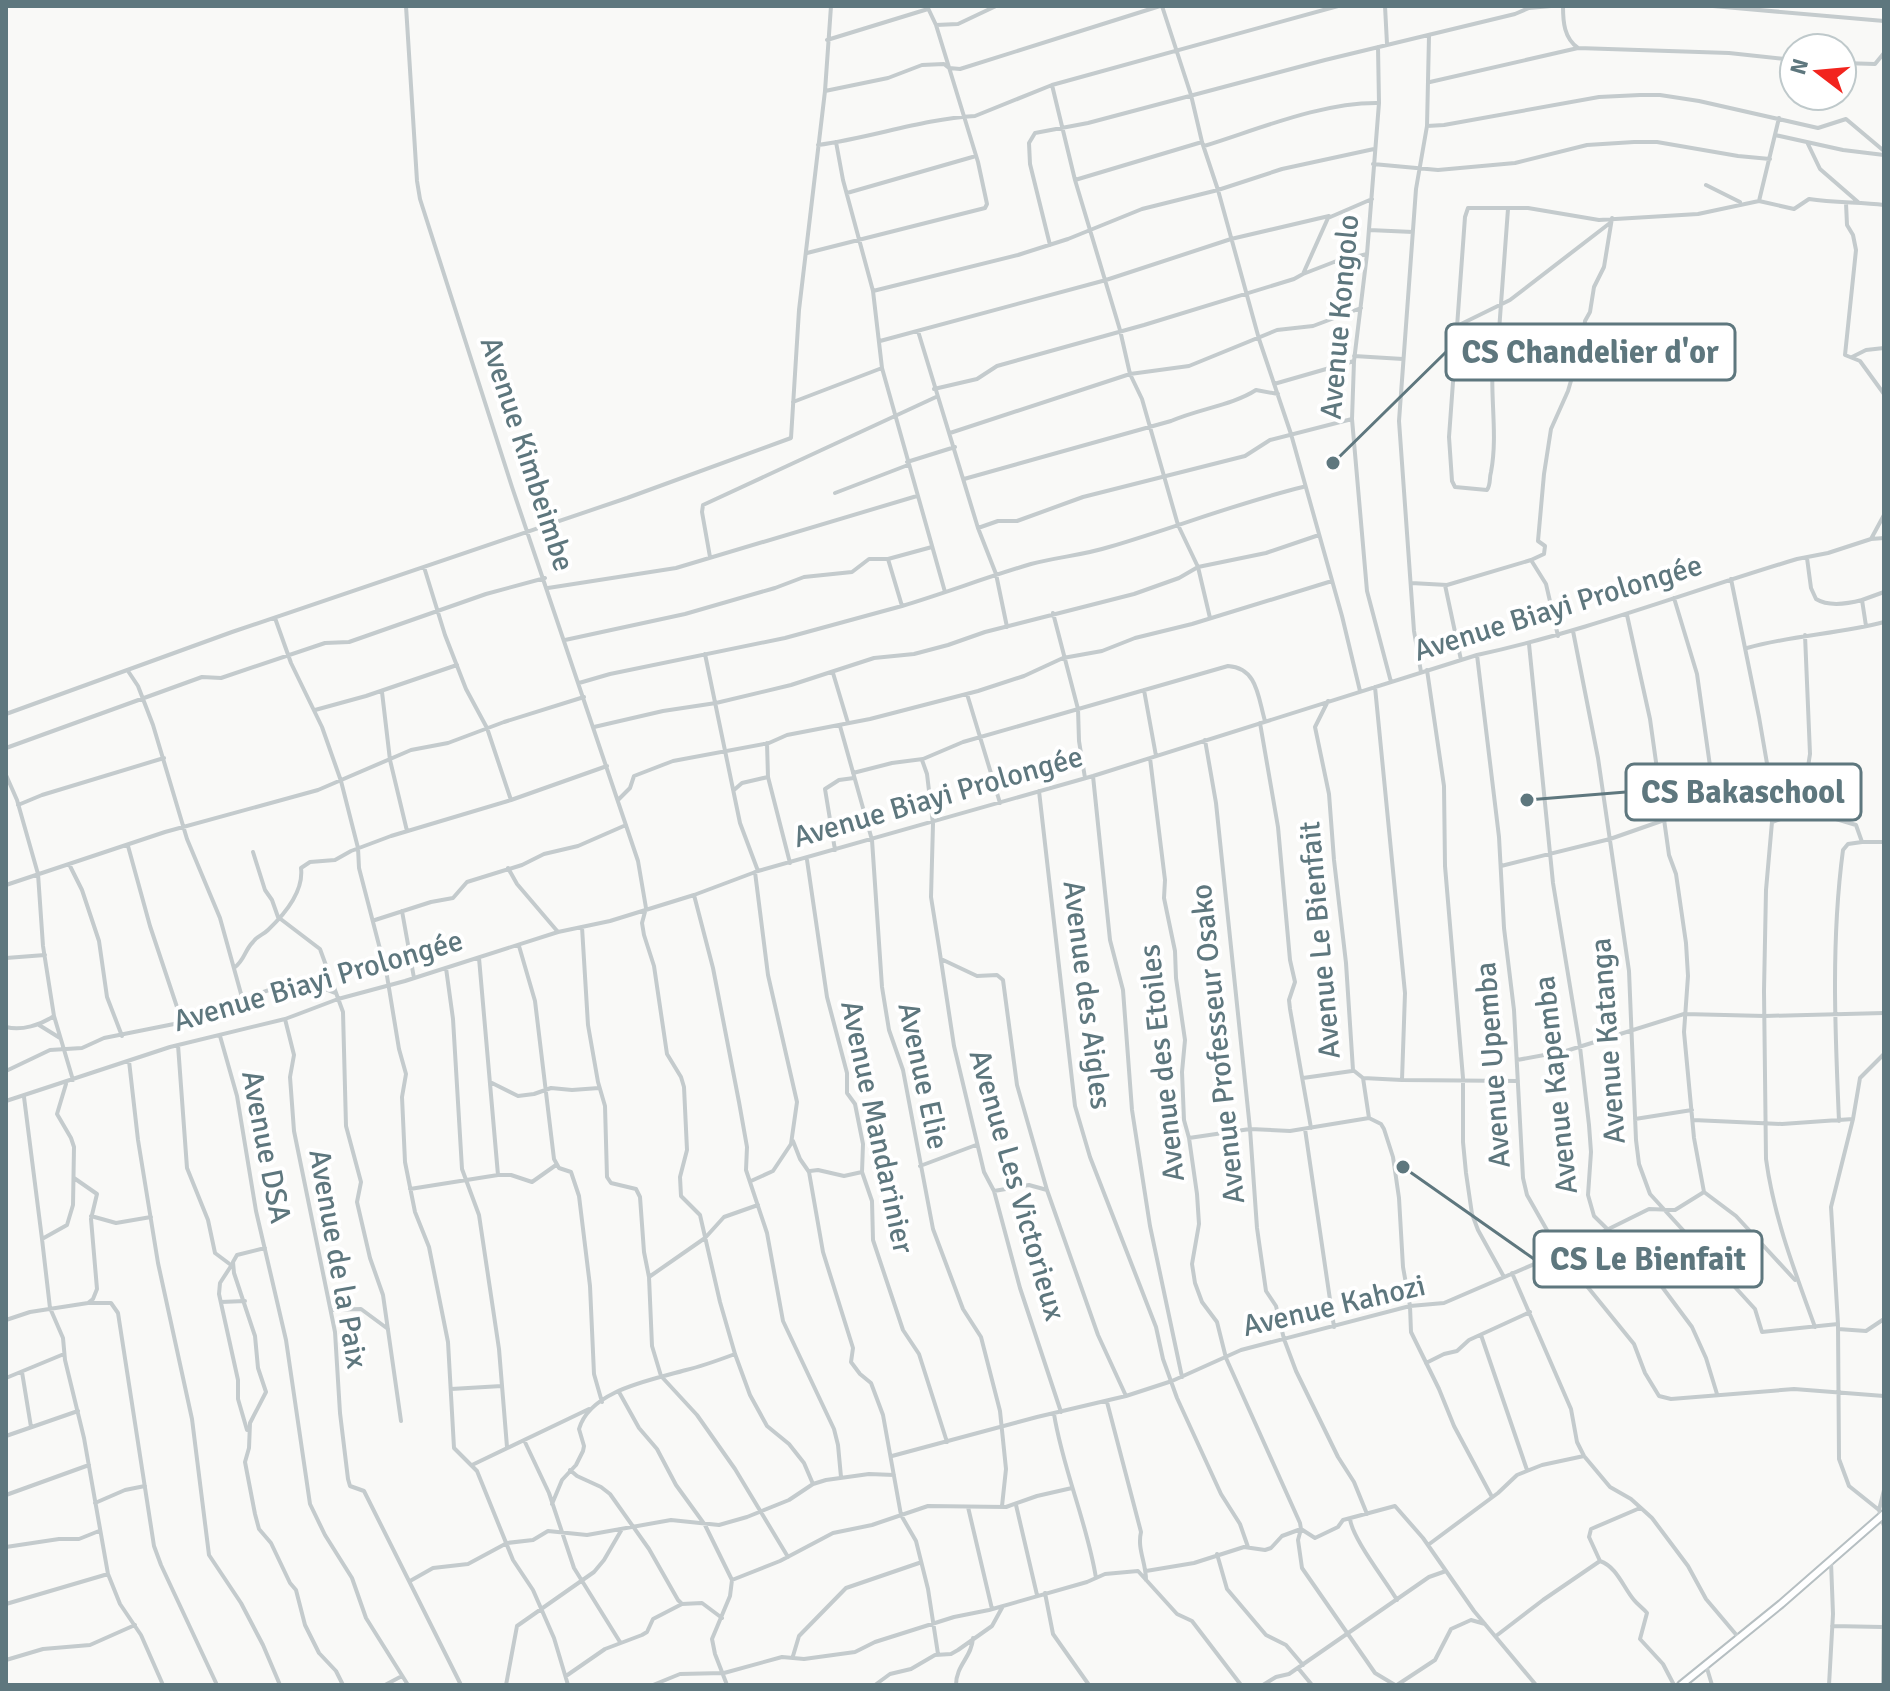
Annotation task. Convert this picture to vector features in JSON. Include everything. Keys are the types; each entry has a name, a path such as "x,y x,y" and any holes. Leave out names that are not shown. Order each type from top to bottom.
{"main road":[{"path":"1681,1685 1831,1562 1881,1514"}],"street":[{"name":"Avenue Kimbeimbe","path":"406,6 420,199 638,861 646,908 642,919 644,935 654,966 667,1054 684,1087 687,1150 680,1190 685,1202 700,1215 735,1354 750,1395 767,1426 789,1444 804,1463 813,1484"},
{"path":"6,714 275,617 782,443 792,434 797,335 825,91 831,6"},
{"path":"936,25 961,23 996,6"},
{"path":"825,91 888,78 922,65 944,64 960,69 1161,6 1191,95 1202,144 1248,292 1259,339 1291,434 1360,691"},
{"path":"818,145 981,114 1017,96 1052,85 1338,6"},
{"path":"1385,6 1387,44"},
{"path":"1050,245 1030,164 1029,143 1035,133 1429,36 1529,8 1551,6"},
{"path":"1563,6 1566,33 1578,48"},
{"path":"1713,6 1884,21"},
{"path":"807,253 985,208 987,204 976,156 928,8 827,40"},
{"path":"1429,36 1427,126 1413,232 1399,421 1414,631 1444,786 1445,866 1463,1081 1463,1142 1472,1214 1504,1277"},
{"name":"Avenue Kongolo","path":"1378,47 1379,103 1367,254 1354,358 1352,419 1367,591 1391,682"},
{"path":"1430,82 1578,48 1729,53 1778,58"},
{"path":"1858,63 1875,64 1884,53"},
{"path":"1052,85 1075,180 1106,280 1130,374 1142,399 1178,525 1198,567 1210,618"},
{"path":"1427,126 1599,97 1640,95 1683,98 1818,128 1846,119 1884,153"},
{"path":"1075,180 1332,107 1358,102 1379,103"},
{"path":"1759,201 1779,118"},
{"path":"1775,135 1843,150 1884,153"},
{"path":"836,142 873,291 882,368 945,592"},
{"path":"1373,164 1438,170 1515,163 1587,145 1634,142 1657,142 1770,159"},
{"path":"1807,142 1820,169 1858,202"},
{"path":"873,291 1004,259 1050,245 1142,209 1218,190 1282,169 1374,149"},
{"path":"847,193 976,156"},
{"path":"1706,185 1742,203"},
{"path":"880,341 1106,280 1231,239 1331,216 1372,199"},
{"path":"1508,209 1492,392 1495,411 1494,459 1487,490 1452,485 1449,437 1468,208 1528,208 1586,219 1611,220 1698,214 1759,201 1794,209 1809,199 1884,205"},
{"path":"1846,203 1847,225 1856,250 1848,356"},
{"path":"1303,274 1323,225 1331,216"},
{"path":"1457,326 1499,306 1611,220"},
{"path":"1411,583 1445,585 1531,560 1545,552 1545,546 1538,541 1551,429 1568,391 1594,287 1604,267 1611,220"},
{"path":"1369,230 1413,232"},
{"path":"934,389 977,379 997,366 1367,254"},
{"path":"950,433 1130,374 1189,366 1284,328 1313,326 1361,308"},
{"path":"918,331 978,528 996,574 1007,627"},
{"path":"1848,356 1884,348"},
{"path":"1848,356 1860,361 1884,394"},
{"path":"1274,384 1354,358 1403,359"},
{"path":"793,402 882,368"},
{"path":"964,479 1171,421 1198,410 1236,402 1256,390 1278,394"},
{"path":"710,557 703,505 936,397"},
{"path":"978,528 998,521 1017,521 1083,497 1245,456 1266,442 1352,419"},
{"path":"835,493 955,447"},
{"path":"579,683 785,638 902,606 1050,559 1106,549 1223,512 1251,500 1304,487"},
{"path":"548,588 676,568 917,496"},
{"path":"1871,539 1884,515"},
{"path":"594,727 716,703 833,673 866,660 914,654 1053,613 1134,594 1179,578 1198,567 1266,553 1319,535"},
{"name":"Avenue Biayi Prolongée","path":"6,1101 178,1045 285,1019 338,999 558,932 694,895 757,872 1093,776 1477,655 1558,636 1731,579 1884,538"},
{"path":"565,640 685,614 804,577 852,572 869,559 888,559 932,547"},
{"path":"1807,557 1811,588 1816,599 1850,604 1884,592"},
{"path":"888,559 902,606"},
{"path":"1531,560 1546,584 1558,636"},
{"path":"424,567 457,665 476,711 487,728 511,800"},
{"path":"6,748 202,677 221,678 325,643 349,642 437,609 545,578"},
{"path":"1731,579 1747,648 1769,775 1772,822 1766,890 1767,1069 1764,1124 1770,1187 1797,1282 1815,1327"},
{"path":"618,800 641,771 673,761 725,753 787,735 840,726 967,694 1024,676 1063,658 1102,651 1126,640 1332,581"},
{"path":"1445,585 1461,660"},
{"path":"1501,866 1610,839 1709,806 1712,780 1697,674 1674,598"},
{"path":"1862,600 1866,627"},
{"path":"1053,613 1078,709 1085,778"},
{"path":"1627,615 1650,719 1669,855 1676,874 1686,943 1688,976 1684,1014 1693,1120 1704,1192 1736,1216 1797,1282"},
{"path":"275,617 341,781 358,848 359,868 375,920 406,1074 402,1091 405,1162 415,1212 429,1247 450,1355 454,1448 472,1465 513,1560 533,1590 560,1653 568,1685"},
{"path":"1747,648 1884,622"},
{"name":"Avenue Katanga","path":"1573,631 1588,698 1629,971 1639,1164 1650,1194 1755,1309 1762,1332 1815,1327 1866,1331 1884,1319"},
{"path":"1771,810 1786,806 1800,796 1805,786 1810,754 1805,635"},
{"name":"Avenue Kapemba","path":"1529,644 1553,883 1580,1047 1591,1152 1588,1195 1594,1216 1607,1231"},
{"path":"705,654 740,823 757,872 768,975 797,1102 793,1141 809,1172 820,1240 853,1348 851,1362 871,1383 883,1415 901,1515 916,1541 928,1589 938,1654"},
{"name":"Avenue Upemba","path":"1477,655 1501,866 1524,1186 1560,1253 1634,1344 1645,1373 1659,1396 1671,1399 1794,1389 1884,1396"},
{"path":"315,710 457,665"},
{"path":"835,850 825,789 839,780 892,763 922,760 948,746 1228,666 1235,666 1251,676 1262,722 1278,827 1290,960 1295,982 1289,1000 1303,1078 1334,1327"},
{"path":"128,671 138,686 164,758 183,827 220,918 243,1001"},
{"path":"833,673 848,723"},
{"path":"1375,687 1405,993 1402,1080"},
{"name":"Avenue des Etoiles","path":"1144,690 1165,880 1164,898 1175,951 1185,1040 1182,1094 1199,1224 1192,1264 1195,1283 1202,1302 1217,1322 1226,1358 1301,1529"},
{"path":"381,691 390,760 407,831"},
{"path":"967,694 1000,803"},
{"path":"6,885 95,854 341,781 411,750 448,743 584,697"},
{"name":"Avenue Le Bienfait","path":"1328,701 1315,727 1329,794 1353,1070 1363,1078 1369,1118 1381,1124 1391,1148 1399,1198 1411,1332 1454,1426 1492,1497"},
{"name":"Avenue Elie","path":"840,726 872,840 881,938 878,964 889,1030 903,1070 936,1239 955,1281 963,1309 981,1337 1002,1427 1006,1469 1002,1506"},
{"name":"Avenue Professeur Osako","path":"1205,740 1216,803 1250,1129 1257,1228 1266,1291 1276,1306 1284,1339 1318,1419 1354,1482 1367,1514"},
{"path":"767,743 768,777 790,863"},
{"path":"18,805 74,784 164,758"},
{"name":"Avenue Les Victorieux","path":"922,760 927,774 933,824 931,897 954,1046 976,1145 994,1191 1020,1288 1061,1412"},
{"path":"234,968 242,962 252,942 265,933 296,896 302,879 302,866 310,862 335,860 358,848 407,831 511,800 607,766"},
{"path":"6,775 38,874 54,1016 73,1080"},
{"path":"1093,776 1110,940 1123,990 1135,1133 1150,1226 1182,1377"},
{"path":"733,792 735,786 768,777"},
{"name":"Avenue des Aigles","path":"1039,791 1075,1106 1090,1157 1156,1327 1163,1359 1185,1415 1221,1494 1240,1524 1248,1547"},
{"path":"1772,822 1788,814 1826,816 1856,825 1862,842"},
{"path":"375,920 453,898 467,882 544,854 578,846 626,825"},
{"path":"1839,1121 1833,1013 1836,918 1843,850 1848,844 1884,842"},
{"path":"128,846 150,926 182,1022"},
{"path":"253,852 265,890 278,917 320,949 338,999 344,1024 346,1126 361,1182 357,1202 370,1258 383,1295 401,1421"},
{"name":"Avenue Mandarinier","path":"807,859 827,997 847,1073 847,1093 855,1104 863,1144 862,1172 872,1201 873,1240 903,1330 919,1354 947,1442"},
{"path":"69,864 82,890 99,941 107,997 122,1036"},
{"path":"508,868 517,884 558,932"},
{"path":"694,895 721,1005 747,1147 746,1170 767,1233 783,1321 834,1429 841,1477"},
{"path":"402,911 414,978"},
{"path":"582,927 588,1025 605,1106 607,1177 611,1183 636,1189 640,1197 649,1277 652,1346 661,1376 697,1415 735,1469 788,1557"},
{"path":"519,946 535,1001 556,1165"},
{"path":"6,958 45,955"},
{"path":"479,958 498,1175"},
{"path":"941,959 977,976 997,975 1003,980 1017,1085 1047,1190 1098,1335 1126,1396"},
{"path":"446,968 453,1019 462,1169 479,1215 499,1349 507,1447"},
{"path":"6,1071 29,1062 38,1054 82,1048 104,1038 182,1022 280,986 328,975"},
{"path":"305,981 335,993"},
{"path":"1517,1060 1580,1047 1684,1014 1765,1016 1884,1013"},
{"path":"6,1027 19,1029 39,1025 54,1016"},
{"name":"Avenue de la Paix","path":"285,1019 294,1055 290,1077 294,1131 331,1310 348,1479 350,1486 364,1491 410,1581"},
{"path":"39,1025 60,1038"},
{"name":"Avenue DSA","path":"220,1036 237,1096 265,1248 237,1255 232,1264"},
{"path":"178,1045 187,1168 208,1220 215,1253 232,1264 255,1336 258,1368 266,1392 248,1432"},
{"path":"1881,1514 1849,1486 1839,1459 1838,1327 1831,1207 1860,1078 1884,1054"},
{"path":"129,1061 139,1149 163,1289 192,1419 209,1555 241,1603 280,1685"},
{"path":"1303,1078 1353,1070"},
{"path":"1363,1078 1518,1081"},
{"path":"490,1082 518,1096 545,1089 600,1088"},
{"path":"42,1239 67,1225 71,1215 74,1147 57,1114 66,1083"},
{"path":"24,1097 50,1308 60,1328 108,1574 120,1604 157,1665 163,1685"},
{"path":"1635,1119 1692,1110"},
{"path":"1189,1138 1250,1129 1274,1131 1308,1128 1369,1118"},
{"path":"1693,1120 1802,1124 1853,1119"},
{"path":"750,1181 773,1171 793,1141"},
{"path":"920,1166 976,1145"},
{"path":"410,1189 498,1175 511,1175 532,1182 556,1165"},
{"path":"556,1165 571,1172 579,1196 590,1286 594,1374 602,1402"},
{"path":"809,1172 818,1170 844,1176 862,1172"},
{"path":"73,1178 97,1194 91,1216 97,1289 88,1303"},
{"path":"994,1191 1029,1185 1047,1190"},
{"name":"Avenue Kahozi","path":"892,1456 1107,1402 1172,1381 1241,1350 1410,1306 1444,1303 1560,1253 1649,1209 1675,1210 1704,1192"},
{"path":"649,1277 705,1238 724,1217 758,1205"},
{"path":"91,1216 116,1223 151,1217"},
{"path":"1607,1231 1625,1244 1651,1272 1692,1327 1706,1358 1717,1395"},
{"path":"265,1248 286,1340 310,1504 352,1578 366,1618 408,1685"},
{"path":"232,1264 220,1283 221,1302 238,1380 241,1417 248,1432 249,1448 244,1467 257,1523 296,1590 305,1625 317,1648 343,1685"},
{"path":"1512,1273 1571,1409 1577,1442 1584,1456 1610,1487 1641,1507 1688,1566 1706,1599 1739,1638"},
{"path":"221,1302 245,1301"},
{"path":"6,1320 50,1308 88,1303 111,1303 118,1313 150,1528 161,1565 217,1685"},
{"path":"331,1310 361,1309 390,1331"},
{"path":"1426,1363 1457,1351 1463,1343 1530,1312"},
{"path":"1481,1335 1527,1470"},
{"path":"6,1378 64,1354"},
{"path":"472,1465 619,1392 735,1354"},
{"path":"22,1372 31,1427"},
{"path":"451,1389 502,1386"},
{"path":"619,1392 639,1428 657,1449 676,1485 705,1525 732,1580 730,1596 712,1643 727,1685"},
{"path":"1107,1402 1141,1532 1139,1549 1144,1558 1146,1581"},
{"path":"552,1504 561,1482 583,1451 579,1429 589,1409"},
{"path":"6,1436 78,1411"},
{"path":"241,1417 255,1414"},
{"path":"1054,1414 1062,1458 1096,1579"},
{"path":"524,1440 552,1504 574,1568 594,1605 620,1642"},
{"path":"1428,1545 1517,1475 1584,1456"},
{"path":"6,1495 89,1465"},
{"path":"570,1470 610,1494 649,1549 671,1591 682,1604"},
{"path":"461,1685 410,1581 433,1568 468,1564 507,1543 533,1540 548,1531 587,1535 671,1520 719,1525 789,1500 813,1484 841,1477 894,1475"},
{"path":"95,1503 125,1490 145,1486"},
{"path":"732,1580 788,1557 833,1533 872,1525 935,1505 1016,1505 1037,1496 1072,1488"},
{"path":"1884,1490 1881,1514 1884,1526"},
{"path":"1016,1505 1037,1595"},
{"path":"1301,1529 1315,1538 1338,1527 1343,1520 1395,1506 1534,1684"},
{"path":"968,1507 992,1609"},
{"path":"1641,1507 1591,1529 1589,1537 1600,1561 1608,1564 1636,1603 1646,1610 1640,1639 1663,1664 1674,1685"},
{"path":"1350,1518 1359,1543 1397,1600"},
{"path":"506,1685 515,1630 556,1596 582,1581 604,1560 622,1529"},
{"path":"1146,1571 1194,1563 1248,1547 1265,1550 1282,1536 1301,1529"},
{"path":"1301,1529 1298,1540 1302,1568 1375,1673 1396,1685 1435,1660 1454,1627 1471,1620 1487,1625"},
{"path":"6,1547 79,1539 99,1531"},
{"path":"1217,1554 1227,1589 1266,1635 1286,1645 1312,1685"},
{"path":"1496,1636 1600,1561"},
{"path":"1829,1685 1831,1562"},
{"path":"793,1656 799,1636 846,1588 920,1563"},
{"path":"653,1685 680,1674 724,1673 766,1660 793,1656 804,1659 855,1652 875,1642 954,1617 1003,1606 1105,1574 1133,1570 1138,1571 1177,1614 1192,1621 1241,1685"},
{"path":"1263,1685 1301,1666 1429,1577 1446,1571"},
{"path":"6,1604 108,1574"},
{"path":"1045,1593 1053,1634 1089,1685"},
{"path":"566,1676 620,1642 642,1635 658,1615 682,1604 702,1603 722,1618"},
{"path":"875,1685 883,1677 911,1669 938,1654 951,1654 992,1626 1003,1606"},
{"path":"1883,1685 1884,1607"},
{"path":"6,1660 43,1649 90,1645 135,1625"},
{"path":"1832,1626 1875,1625 1883,1628"},
{"path":"956,1685 958,1669 971,1652 973,1638"},
{"path":"1706,1665 1712,1685"},
{"path":"385,1685 402,1676"}],"place":[{"name":"CS Chandelier d'or","path":"1333,463"},
{"name":"CS Bakaschool","path":"1527,800"},
{"name":"CS Le Bienfait","path":"1403,1167"}]}
